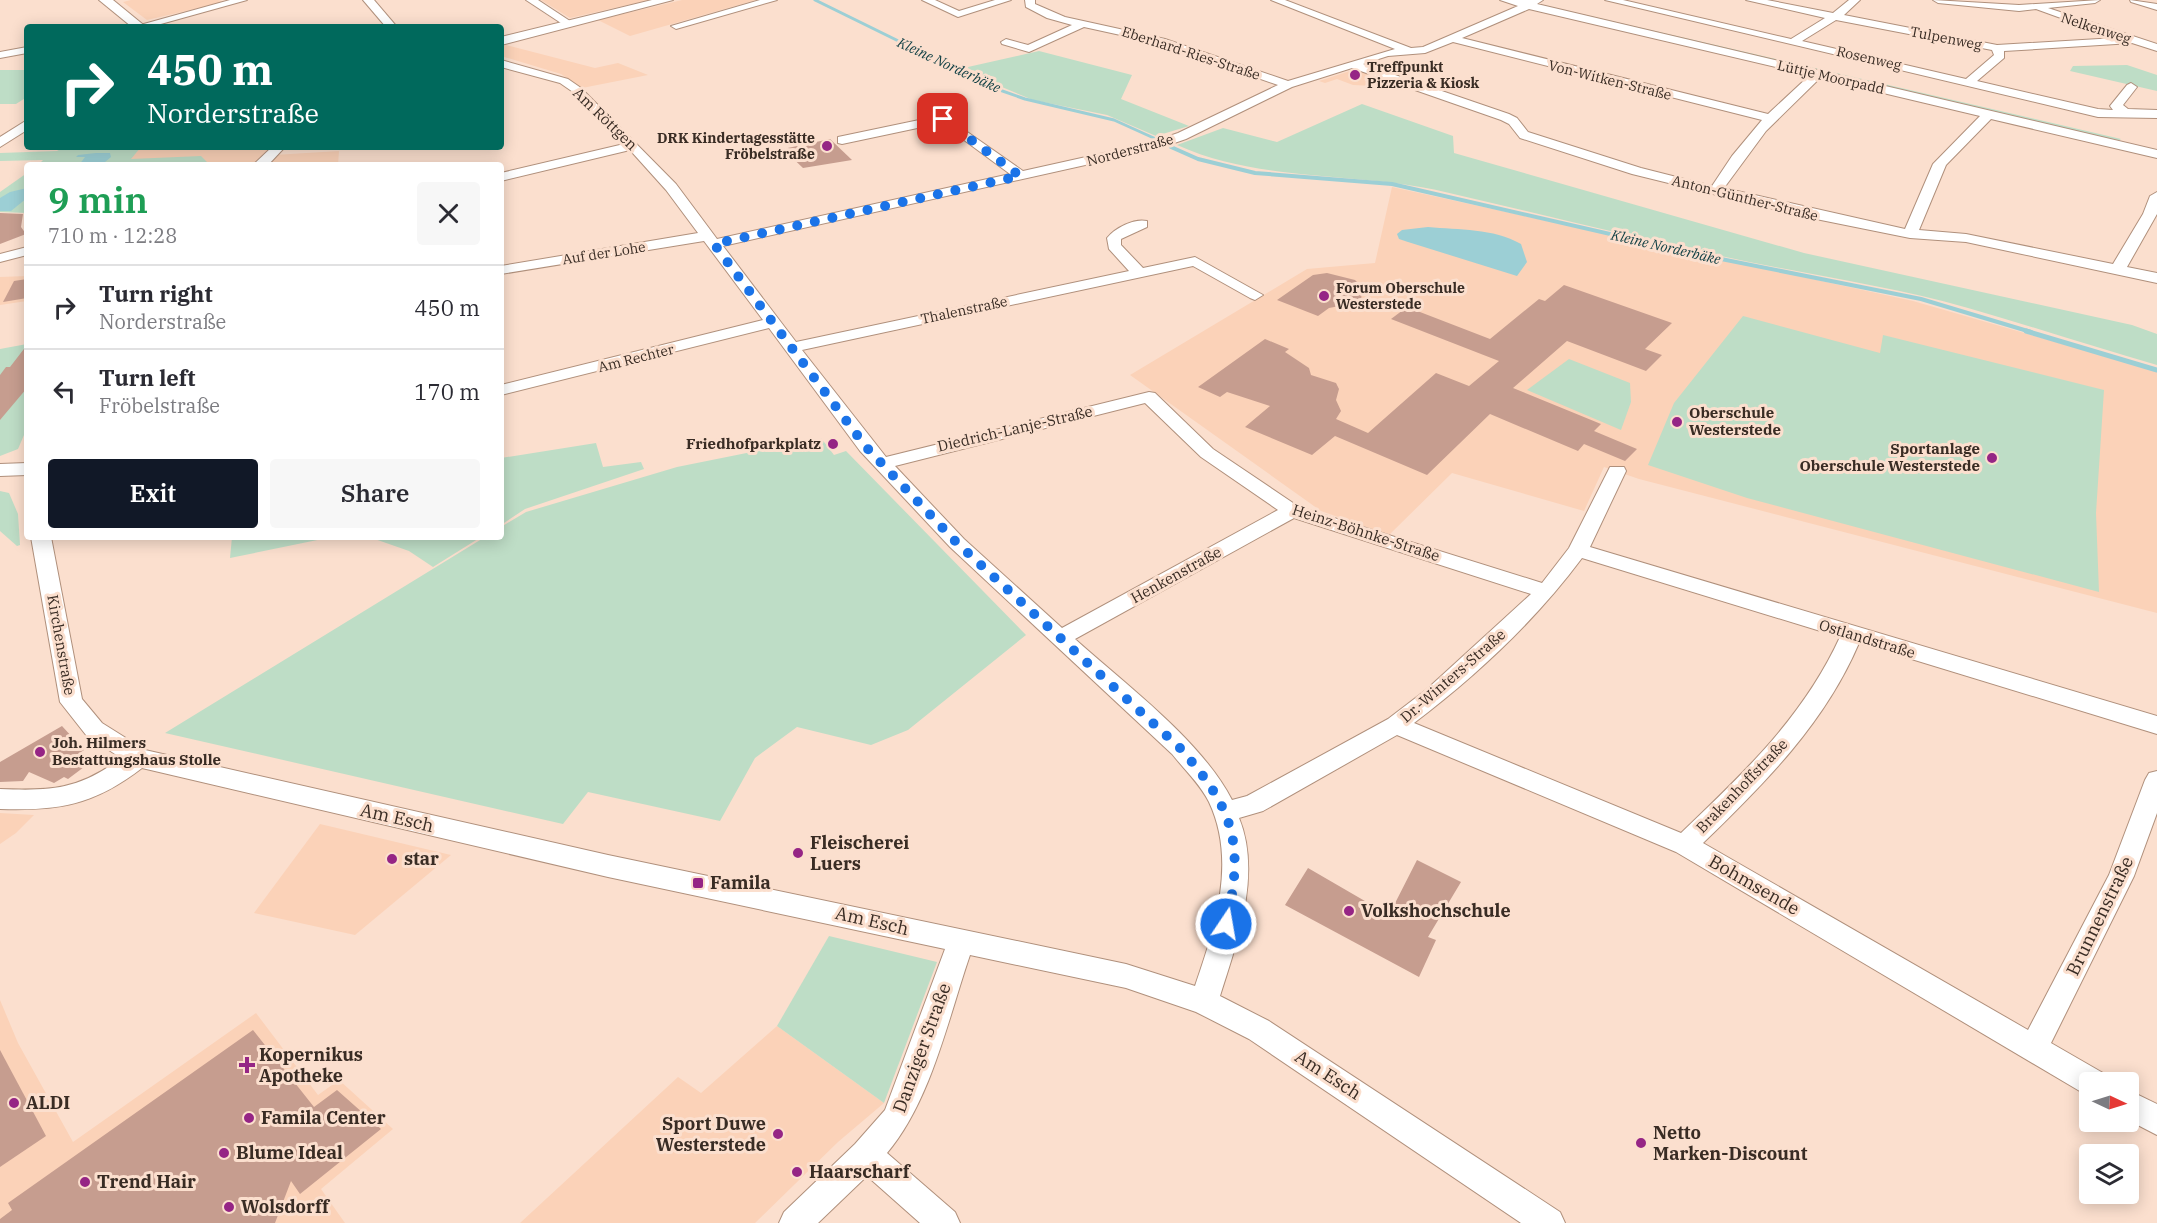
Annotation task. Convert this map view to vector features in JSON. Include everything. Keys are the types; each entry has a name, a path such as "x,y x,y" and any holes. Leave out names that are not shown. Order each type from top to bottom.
{"street":[{"path":"105,0 135,24"},
{"path":"150,24 242,0"},
{"path":"368,0 389,24"},
{"path":"531,0 568,23"},
{"path":"504,40 667,0"},
{"path":"676,26 772,0"},
{"path":"927,0 953,15 1006,0"},
{"name":"Eberhard-Ries-Straße","path":"1030,0 1030,5 1038,10 1080,25 1117,29 1288,85"},
{"path":"1276,0 1412,52"},
{"name":"Lüttje Moorpadd","path":"1505,0 1534,3 1818,74 2157,154"},
{"name":"Rosenweg","path":"1610,0 2098,113 2127,115 2141,111 2157,114"},
{"name":"Tulpenweg","path":"1751,0 1997,48 2012,45 2134,40"},
{"path":"1792,42 1855,0"},
{"path":"1938,0 2003,8 2034,8 2096,0"},
{"path":"2135,0 2157,7"},
{"name":"Norderstraße","path":"711,240 1153,146 1175,139 1288,85 1387,53 1425,51 1534,3"},
{"name":"Nelkenweg","path":"2034,8 2157,48"},
{"path":"1006,42 1029,49 1080,25"},
{"name":"Von-Witken-Straße","path":"1452,39 1769,118"},
{"path":"1968,83 2000,56 1997,48"},
{"path":"0,55 24,51"},
{"name":"Am Röttgen","path":"504,64 564,81 577,90 633,146 671,187 857,437 957,543 1180,748 1209,783 1226,812 1233,839 1236,869 1231,903 1204,1002"},
{"name":"Anton-Günther-Straße","path":"1351,64 1505,117 1524,135 1538,140 1600,161 1715,192 1910,234 1966,238 2157,278"},
{"path":"1715,192 1737,156 1769,118 1818,74"},
{"path":"2127,115 2116,106 2131,87"},
{"path":"1910,234 1940,164 1988,115"},
{"path":"842,140 943,119 1020,176"},
{"path":"0,143 24,126"},
{"path":"504,176 633,146"},
{"path":"263,162 276,150"},
{"path":"2118,268 2150,214 2157,196"},
{"path":"1139,272 1114,246 1114,238 1120,232 1142,224"},
{"name":"Auf der Lohe","path":"504,270 711,240"},
{"path":"0,258 24,252"},
{"name":"Thalenstraße","path":"790,348 1195,261 1255,295"},
{"name":"Am Rechter","path":"504,389 771,323"},
{"name":"Diedrich-Lanje-Straße","path":"882,464 952,444 1149,397"},
{"name":"Heinz-Böhnke-Straße","path":"1149,397 1207,453 1292,511 1546,591"},
{"path":"0,471 24,469"},
{"name":"Dr.-Winters-Straße","path":"1226,812 1254,804 1396,725 1434,696 1546,591 1578,550 1617,471"},
{"name":"Henkenstraße","path":"1059,639 1292,511"},
{"name":"Kirchenstraße","path":"42,540 71,702 94,729 138,758"},
{"name":"Ostlandstraße","path":"1578,550 2157,725"},
{"name":"Brakenhoffstraße","path":"1686,845 1767,764 1801,722 1830,681 1852,634"},
{"name":"Bohmsende","path":"1396,725 1686,845 2079,1075"},
{"path":"0,799 45,801 75,797 101,785 138,758"},
{"name":"Am Esch","path":"138,758 597,864 1126,976 1204,1002 1269,1036 1549,1223"},
{"name":"Brunnenstraße","path":"2034,1048 2121,876 2157,780"},
{"name":"Danziger Straße","path":"795,1223 866,1155 896,1120 911,1086 961,941"},
{"path":"2139,1110 2157,1120"},
{"path":"866,1155 944,1223"}],"shaded area":[{"path":"131,0 218,0 225,2 147,20 123,2"},
{"path":"541,0 650,0 570,18"},
{"path":"682,0 756,0 630,36 598,20"},
{"path":"504,46 595,68 618,63 648,75 582,88 561,74 504,57"},
{"path":"1356,69 1388,79 1373,86 1353,85 1337,79 1325,83 1319,81"},
{"path":"138,150 267,150 257,162 130,159"},
{"path":"339,151 338,162 267,162 274,155"},
{"name":"Oberschule Westerstede","path":"1392,187 1913,301 2157,371 2157,613 1639,479 1604,467 1584,511 1452,473 1389,535 1321,511 1130,375 1307,269 1375,263"},
{"path":"24,276 24,301 0,305 0,277"},
{"path":"0,813 34,815 16,833 0,844"},
{"path":"320,824 451,855 355,935 254,913"},
{"name":"Famila Center","path":"0,1000 18,1043 73,1142 256,1013 318,1095 339,1080 393,1129 321,1189 345,1223 0,1223"},
{"path":"777,1026 884,1103 838,1142 755,1223 520,1223 678,1077 701,1093"}],"green space":[{"path":"1543,5 2121,139 2115,143 1539,6"},
{"path":"1039,51 1132,75 1121,99 1189,126 1156,136 1107,115 1033,100 959,69"},
{"path":"2127,65 2157,75 2157,91 2070,71 2073,66"},
{"path":"0,70 24,70 24,99 16,104 0,104"},
{"path":"1362,104 1453,136 1454,153 1804,253 2132,325 2157,334 2157,365 1968,308 1907,293 1652,241 1445,192 1377,181 1275,171 1209,157 1177,145 1223,128 1277,142"},
{"path":"138,150 131,159 201,156 207,162 0,161 0,153"},
{"path":"24,175 24,213 0,212 0,192"},
{"path":"1743,316 1880,353 1883,335 2104,390 2096,513 2099,592 1747,498 1648,465 1674,403"},
{"path":"24,345 24,435 18,449 0,456 0,349"},
{"path":"1569,359 1630,383 1631,402 1621,430 1527,390"},
{"path":"821,438 834,455 846,451 1026,635 908,730 871,745 797,727 755,758 720,821 588,792 563,824 165,733 480,540 504,540 504,525 526,512 677,467"},
{"path":"596,443 603,467 641,462 644,469 525,509 504,523 504,458"},
{"path":"0,491 9,493 18,514 20,545 17,546 0,531"},
{"path":"232,540 317,540 230,558"},
{"path":"378,540 476,540 433,567 409,551"},
{"path":"829,936 937,962 884,1103 777,1026"}],"water":[{"path":"110,153 111,157 105,162 81,162 85,157 76,157"},
{"path":"24,189 24,200 11,211 0,211 0,198 10,192"},
{"path":"1428,227 1499,235 1521,244 1527,262 1517,276 1399,239 1397,234 1402,230"}],"building":[{"path":"830,139 852,160 803,168 783,149"},
{"path":"0,213 23,214 21,227 24,235 0,244"},
{"name":"Forum Oberschule Westerstede","path":"1327,273 1355,280 1362,287 1361,302 1329,308 1318,316 1277,300 1313,275"},
{"path":"24,279 24,298 3,302 14,281"},
{"path":"1564,285 1672,323 1645,349 1662,355 1646,371 1567,341 1513,388 1601,424 1594,431 1637,449 1625,461 1584,444 1578,451 1490,414 1427,475 1335,436 1312,455 1245,427 1270,406 1227,392 1220,397 1198,387 1265,339 1289,349 1285,352 1309,368 1311,375 1336,383 1339,389 1336,400 1341,411 1336,419 1368,433 1436,373 1469,386 1499,361 1391,319 1407,307 1490,339 1539,299 1545,301"},
{"path":"24,349 24,392 0,420 0,375 6,367 10,367"},
{"path":"62,726 84,750 81,752 90,758 81,765 84,767 68,779 64,777 54,783 29,772 23,781 0,782 0,762"},
{"path":"1417,860 1461,882 1428,937 1436,940 1419,977 1285,905 1308,868 1389,915"},
{"name":"Famila Center","path":"253,1030 314,1107 337,1090 381,1129 300,1194 291,1181 275,1223 0,1223 0,1219 12,1210 8,1203"},
{"name":"ALDI","path":"0,1050 46,1136 0,1167"}],"waterway":[{"name":"Kleine Norderbäke","path":"815,0 994,88 1025,99 1114,120 1156,139"},
{"name":"Kleine Norderbäke","path":"1171,147 1198,159 1255,173 1392,184 1706,256 1921,299 2031,332"},
{"name":"Kleine Norderbäke","path":"2026,331 2157,370"}],"place":[{"name":"Treffpunkt Pizzeria & Kiosk","path":"1355,75"},
{"name":"DRK Kindertagesstätte Fröbelstraße","path":"827,146"},
{"name":"Forum Oberschule Westerstede","path":"1324,296"},
{"name":"Oberschule Westerstede","path":"1677,422"},
{"name":"Friedhofparkplatz","path":"833,444"},
{"name":"Sportanlage Oberschule Westerstede","path":"1992,458"},
{"name":"Joh. Hilmers Bestattungshaus Stolle","path":"40,752"},
{"name":"Fleischerei Luers","path":"798,853"},
{"name":"star","path":"392,859"},
{"name":"Famila","path":"698,883"},
{"name":"Volkshochschule","path":"1349,911"},
{"name":"Kopernikus Apotheke","path":"247,1065"},
{"name":"ALDI","path":"14,1103"},
{"name":"Famila Center","path":"249,1118"},
{"name":"Sport Duwe Westerstede","path":"778,1134"},
{"name":"Netto Marken-Discount","path":"1641,1143"},
{"name":"Blume Ideal","path":"224,1153"},
{"name":"Haarscharf","path":"797,1172"},
{"name":"Trend Hair","path":"85,1182"},
{"name":"Wolsdorff","path":"229,1207"}],"route":[{"path":"943,119 1020,176 714,244 866,447 957,543 1180,748 1209,783 1226,812 1236,854 1236,869 1226,924"}]}
